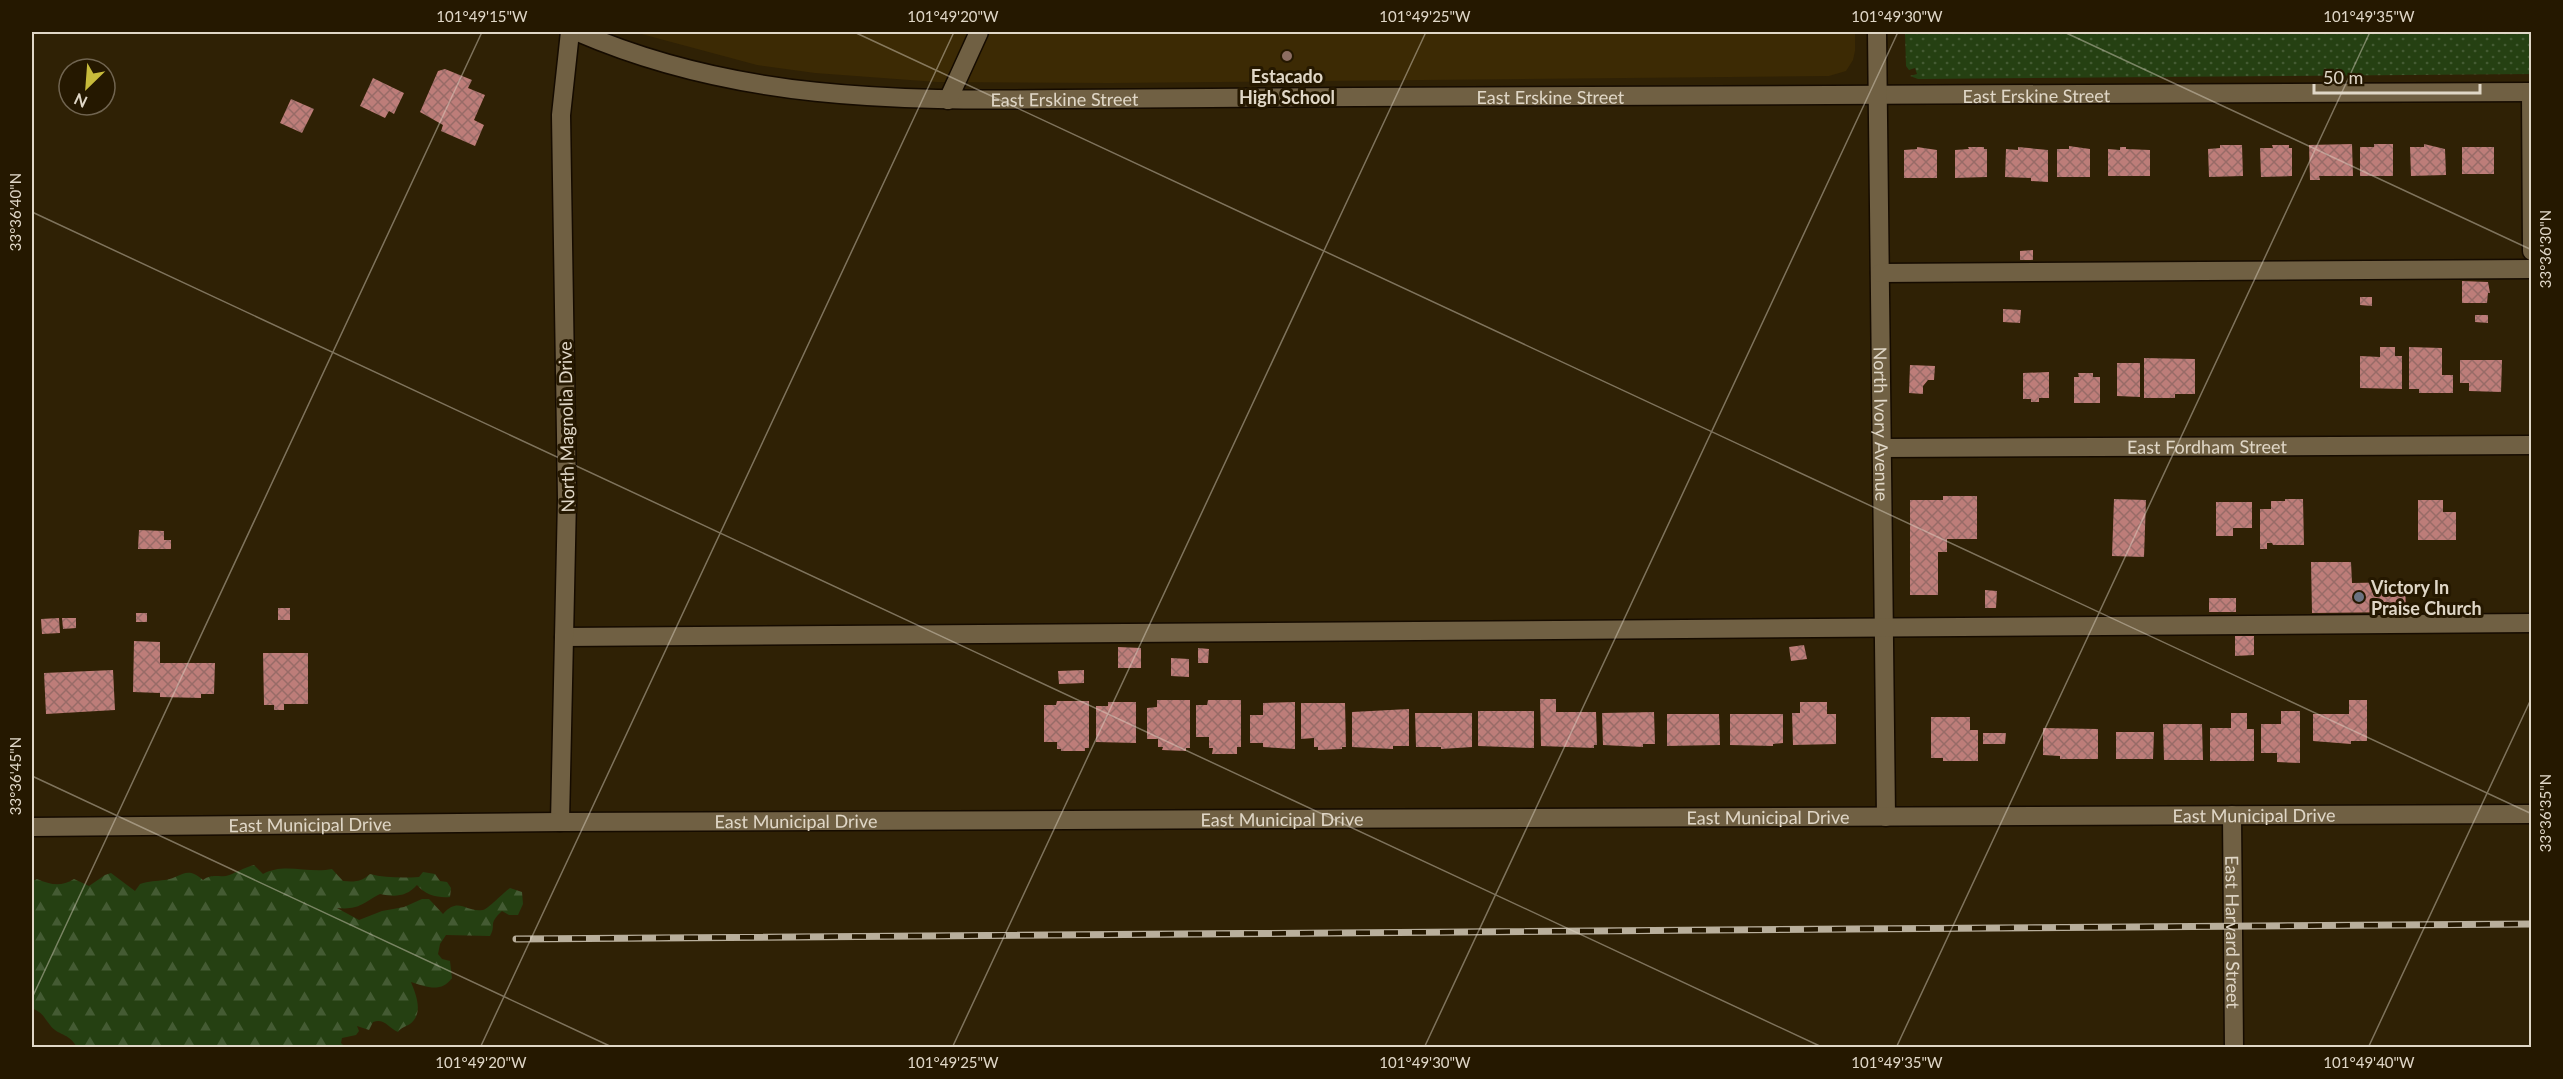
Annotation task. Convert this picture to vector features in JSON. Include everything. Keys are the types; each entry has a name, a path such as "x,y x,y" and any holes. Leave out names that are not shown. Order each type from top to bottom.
{"street":[{"name":"North Magnolia Drive","path":"560,822 567,499 561,115 570,32"},
{"name":"East Erskine Street","path":"578,32 616,39 674,66 744,82 870,98 948,100 1350,97 1877,98 2531,92"},
{"path":"948,100 979,32"},
{"name":"North Ivory Avenue","path":"1878,32 1886,817"},
{"path":"2531,92 2532,250"},
{"path":"1880,273 2532,269"},
{"name":"East Fordham Street","path":"1883,448 2532,445"},
{"path":"564,637 2532,623"},
{"name":"East Municipal Drive","path":"32,827 560,822 2532,814"},
{"name":"East Harvard Street","path":"2232,815 2234,1047"}],"shaded area":[{"name":"Estacado High School","path":"634,32 1855,32 1855,51 1853,60 1846,71 1829,76 1110,83 937,82 815,73 757,65"}],"green space":[{"path":"1905,32 2531,32 2531,74 1918,79 1910,76 1917,74 1915,68 1909,70 1906,66"},
{"path":"254,865 263,874 288,868 332,869 343,881 361,880 370,874 388,877 419,877 423,872 435,874 440,881 447,882 451,888 450,897 441,897 428,893 417,885 404,894 395,896 380,894 355,907 337,908 359,920 382,911 404,907 422,899 429,899 443,914 454,906 483,910 510,888 522,892 523,904 518,915 509,915 502,911 493,922 490,936 446,935 440,944 438,954 442,959 450,961 452,978 448,983 433,988 411,982 418,1009 417,1015 410,1024 398,1032 381,1021 373,1022 369,1030 357,1026 359,1031 356,1035 342,1038 341,1043 345,1047 77,1047 74,1042 53,1028 41,1013 32,1008 32,948 34,947 32,881 37,879 51,884 60,884 74,879 89,886 111,873 135,891 140,884 171,879 188,873 203,880 212,876 226,876"}],"building":[{"path":"445,69 472,80 468,88 485,95 474,120 484,125 475,146 441,131 443,125 420,112 438,71"},
{"path":"373,78 404,93 394,114 389,111 385,118 360,106"},
{"path":"291,99 314,109 302,133 280,123"},
{"path":"2352,144 2353,176 2319,176 2320,180 2310,180 2309,145"},
{"path":"2374,144 2393,144 2393,176 2360,176 2360,147 2374,147"},
{"path":"2424,144 2445,149 2446,175 2411,176 2410,147 2424,147"},
{"path":"2220,145 2242,145 2243,176 2209,177 2208,149 2220,148"},
{"path":"2272,145 2289,145 2289,148 2292,148 2292,176 2261,177 2260,148 2273,148"},
{"path":"2069,146 2090,149 2090,177 2057,177 2057,149 2069,149"},
{"path":"1917,147 1937,150 1937,178 1904,178 1904,150 1917,149"},
{"path":"1968,147 1987,149 1987,177 1955,178 1955,150 1969,149"},
{"path":"2018,147 2048,150 2048,182 2031,181 2031,178 2005,177 2006,149 2018,150"},
{"path":"2120,147 2150,150 2150,176 2108,176 2108,149 2120,150"},
{"path":"2462,147 2494,147 2494,174 2462,174"},
{"path":"2033,250 2033,260 2020,260 2020,251"},
{"path":"2462,281 2488,282 2490,293 2488,293 2487,303 2462,303"},
{"path":"2360,297 2372,297 2372,306 2360,305"},
{"path":"2003,309 2021,310 2020,323 2003,322"},
{"path":"2475,315 2488,315 2488,323 2475,322"},
{"path":"2380,347 2395,347 2395,356 2402,356 2402,389 2360,388 2360,356 2380,357"},
{"path":"2409,347 2442,348 2442,375 2453,375 2453,393 2419,393 2419,389 2409,389"},
{"path":"2144,358 2195,359 2195,394 2175,394 2175,398 2144,398"},
{"path":"2460,360 2502,360 2501,392 2469,391 2469,383 2460,383"},
{"path":"2117,363 2140,363 2140,397 2117,396"},
{"path":"1910,365 1935,366 1934,380 1928,380 1923,386 1923,394 1909,393"},
{"path":"2049,372 2049,398 2039,398 2039,402 2023,399 2023,373"},
{"path":"2078,373 2093,373 2093,377 2100,377 2100,403 2074,403 2074,377 2079,377"},
{"path":"1943,496 1977,496 1977,539 1947,539 1947,552 1938,552 1938,595 1910,595 1910,500 1943,500"},
{"path":"2114,499 2146,500 2144,557 2112,556"},
{"path":"2285,499 2303,499 2304,545 2267,543 2267,549 2260,549 2260,509 2271,509 2271,501 2285,501"},
{"path":"2418,500 2443,500 2443,512 2456,512 2456,540 2418,540"},
{"path":"2216,502 2252,502 2252,528 2233,528 2233,536 2216,536"},
{"path":"139,530 164,531 164,540 171,540 171,549 138,549"},
{"name":"Victory In Praise Church","path":"2311,562 2351,562 2352,583 2405,582 2406,612 2312,613"},
{"path":"1985,590 1997,591 1996,608 1985,608"},
{"path":"2209,598 2236,598 2236,612 2209,612"},
{"path":"278,608 290,608 290,620 278,620"},
{"path":"136,613 147,613 147,622 136,622"},
{"path":"59,618 60,633 42,634 41,619"},
{"path":"62,618 76,618 76,628 63,629"},
{"path":"2235,636 2254,636 2254,655 2235,656"},
{"path":"134,641 160,642 160,663 215,663 214,694 201,694 201,698 160,697 160,693 133,692"},
{"path":"1804,645 1807,659 1791,661 1789,647"},
{"path":"1118,647 1141,648 1141,668 1118,668"},
{"path":"1198,648 1209,649 1208,663 1198,663"},
{"path":"263,653 308,653 308,704 284,704 284,710 274,710 274,705 264,705"},
{"path":"1171,658 1189,659 1189,677 1171,676"},
{"path":"113,670 115,710 46,714 44,673"},
{"path":"1084,670 1084,683 1059,684 1058,671"},
{"path":"1540,699 1556,699 1556,712 1596,712 1597,745 1594,745 1594,748 1541,746"},
{"path":"1157,700 1190,700 1190,748 1186,748 1186,751 1162,750 1163,747 1158,747 1158,739 1147,739 1147,708 1157,707"},
{"path":"1208,700 1241,700 1241,747 1237,747 1237,754 1212,754 1213,748 1209,748 1209,737 1196,737 1196,705 1207,705"},
{"path":"2349,700 2367,700 2367,741 2351,741 2351,744 2313,741 2313,714 2349,714"},
{"path":"1057,701 1089,701 1089,748 1085,748 1085,751 1061,751 1057,749 1057,742 1044,742 1044,705 1056,705"},
{"path":"1108,702 1136,702 1136,743 1096,742 1096,706 1108,706"},
{"path":"1295,702 1295,749 1263,747 1263,743 1250,743 1250,715 1263,715 1263,703"},
{"path":"1800,702 1827,702 1827,714 1836,714 1836,744 1793,745 1792,713 1800,713"},
{"path":"1301,703 1345,703 1346,747 1318,750 1318,747 1314,747 1314,738 1301,739"},
{"path":"1409,709 1409,746 1393,746 1393,749 1352,747 1352,712"},
{"path":"1478,711 1534,711 1534,748 1478,746"},
{"path":"2281,711 2300,711 2300,763 2277,762 2277,753 2261,753 2261,724 2281,724"},
{"path":"1654,712 1655,744 1643,744 1643,747 1603,745 1602,713"},
{"path":"1415,713 1472,713 1472,747 1441,749 1441,747 1416,747"},
{"path":"2231,713 2247,713 2247,729 2254,729 2254,761 2210,761 2210,728 2231,728"},
{"path":"1667,714 1719,714 1720,745 1667,746"},
{"path":"1730,714 1783,714 1783,743 1773,744 1773,746 1730,745"},
{"path":"1931,717 1970,717 1970,730 1978,730 1978,761 1943,761 1943,758 1931,758"},
{"path":"2163,724 2202,724 2203,760 2164,760"},
{"path":"2043,728 2098,729 2098,759 2060,759 2060,756 2043,755"},
{"path":"2116,732 2154,732 2153,759 2116,759"},
{"path":"1983,733 2006,733 2005,744 1983,744"}],"railway":[{"path":"516,939 2532,924"}],"place":[{"name":"Estacado High School","path":"1287,56"},
{"name":"Victory In Praise Church","path":"2359,597"}]}
